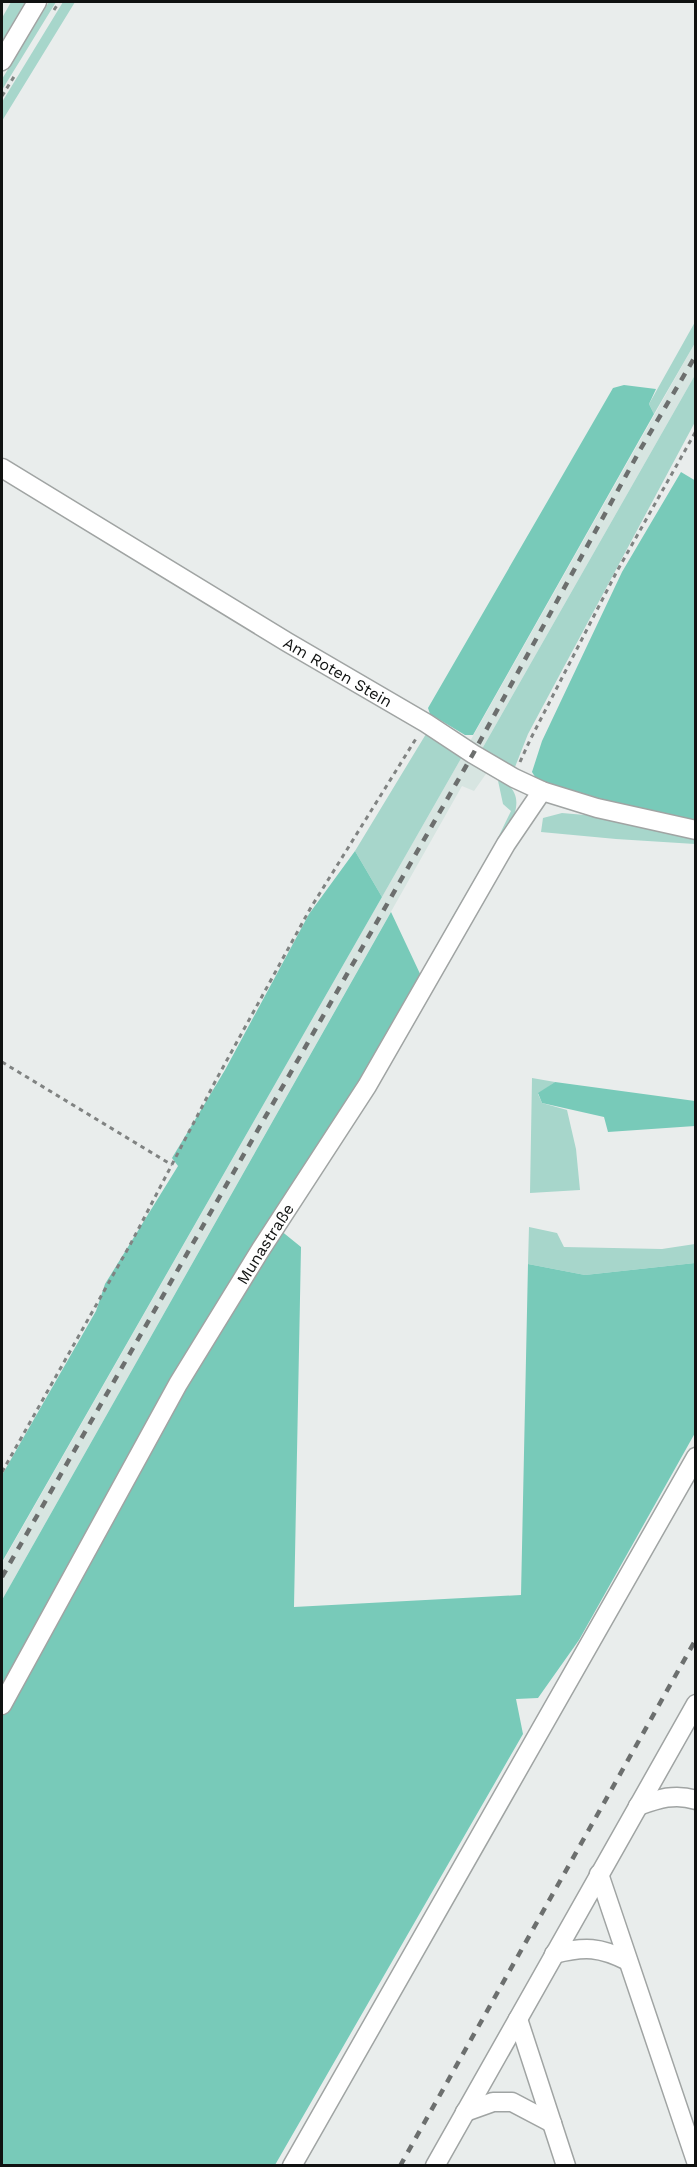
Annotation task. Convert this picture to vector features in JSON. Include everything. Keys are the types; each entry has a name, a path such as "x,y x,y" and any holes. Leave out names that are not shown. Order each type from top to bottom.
{"street":[{"path":"2,61 37,2"},
{"name":"Am Roten Stein","path":"2,468 514,777 543,791 613,812 696,830"},
{"name":"Munastraße","path":"2,1706 178,1384 261,1249 367,1086 506,844 543,791"},
{"path":"292,2166 696,1457"},
{"path":"435,2166 695,1705"},
{"path":"638,1806 663,1797 685,1796 696,1800"},
{"path":"599,1874 696,2161"},
{"path":"554,1954 580,1948 596,1948 628,1961"},
{"path":"518,2019 567,2166"},
{"path":"465,2112 493,2102 512,2102 552,2123"}],"path":[{"path":"514,777 530,740 616,573 696,431"},
{"path":"2,1472 130,1245 310,909 426,723"},
{"path":"2,1062 172,1165"}],"shaded area":[{"path":"695,343 695,375 482,749 469,743"},
{"path":"463,755 488,771 474,791 462,786 2,1600 2,1563"}],"green space":[{"path":"11,2 25,2 2,41 2,18"},
{"path":"49,2 56,2 2,90 2,79"},
{"path":"63,2 75,2 2,121 2,102"},
{"path":"695,322 695,343 654,414 649,404"},
{"path":"695,375 695,422 528,734 515,767 482,749"},
{"path":"624,385 656,389 649,404 654,414 473,735 465,735 430,714 428,708 613,388"},
{"path":"681,472 696,481 695,822 663,817 537,780 532,772 542,741 622,572"},
{"path":"426,734 463,755 382,897 355,851"},
{"path":"497,776 505,781 514,792 515,811 510,827 455,924 450,921 495,844 511,811 503,804"},
{"path":"562,813 608,817 695,839 695,844 541,832 543,818"},
{"path":"355,851 382,897 2,1562 2,1475 96,1311 105,1284 178,1166 172,1158 225,1070 309,914"},
{"path":"391,912 422,978 2,1693 2,1600"},
{"path":"532,1078 555,1082 538,1094 542,1103 567,1110 576,1149 580,1190 530,1193"},
{"path":"555,1082 695,1101 695,1126 608,1132 604,1117 542,1103 538,1093"},
{"path":"529,1227 557,1233 564,1247 662,1249 695,1244 695,1263 585,1275 528,1264"},
{"path":"280,1230 301,1247 294,1607 521,1595 528,1264 585,1275 695,1263 695,1433 579,1640 538,1698 516,1699 523,1734 275,2165 2,2166 2,1717 182,1385"}],"railway":[{"path":"2,1577 473,754 640,450 696,355"},
{"path":"400,2166 696,1639"}]}
